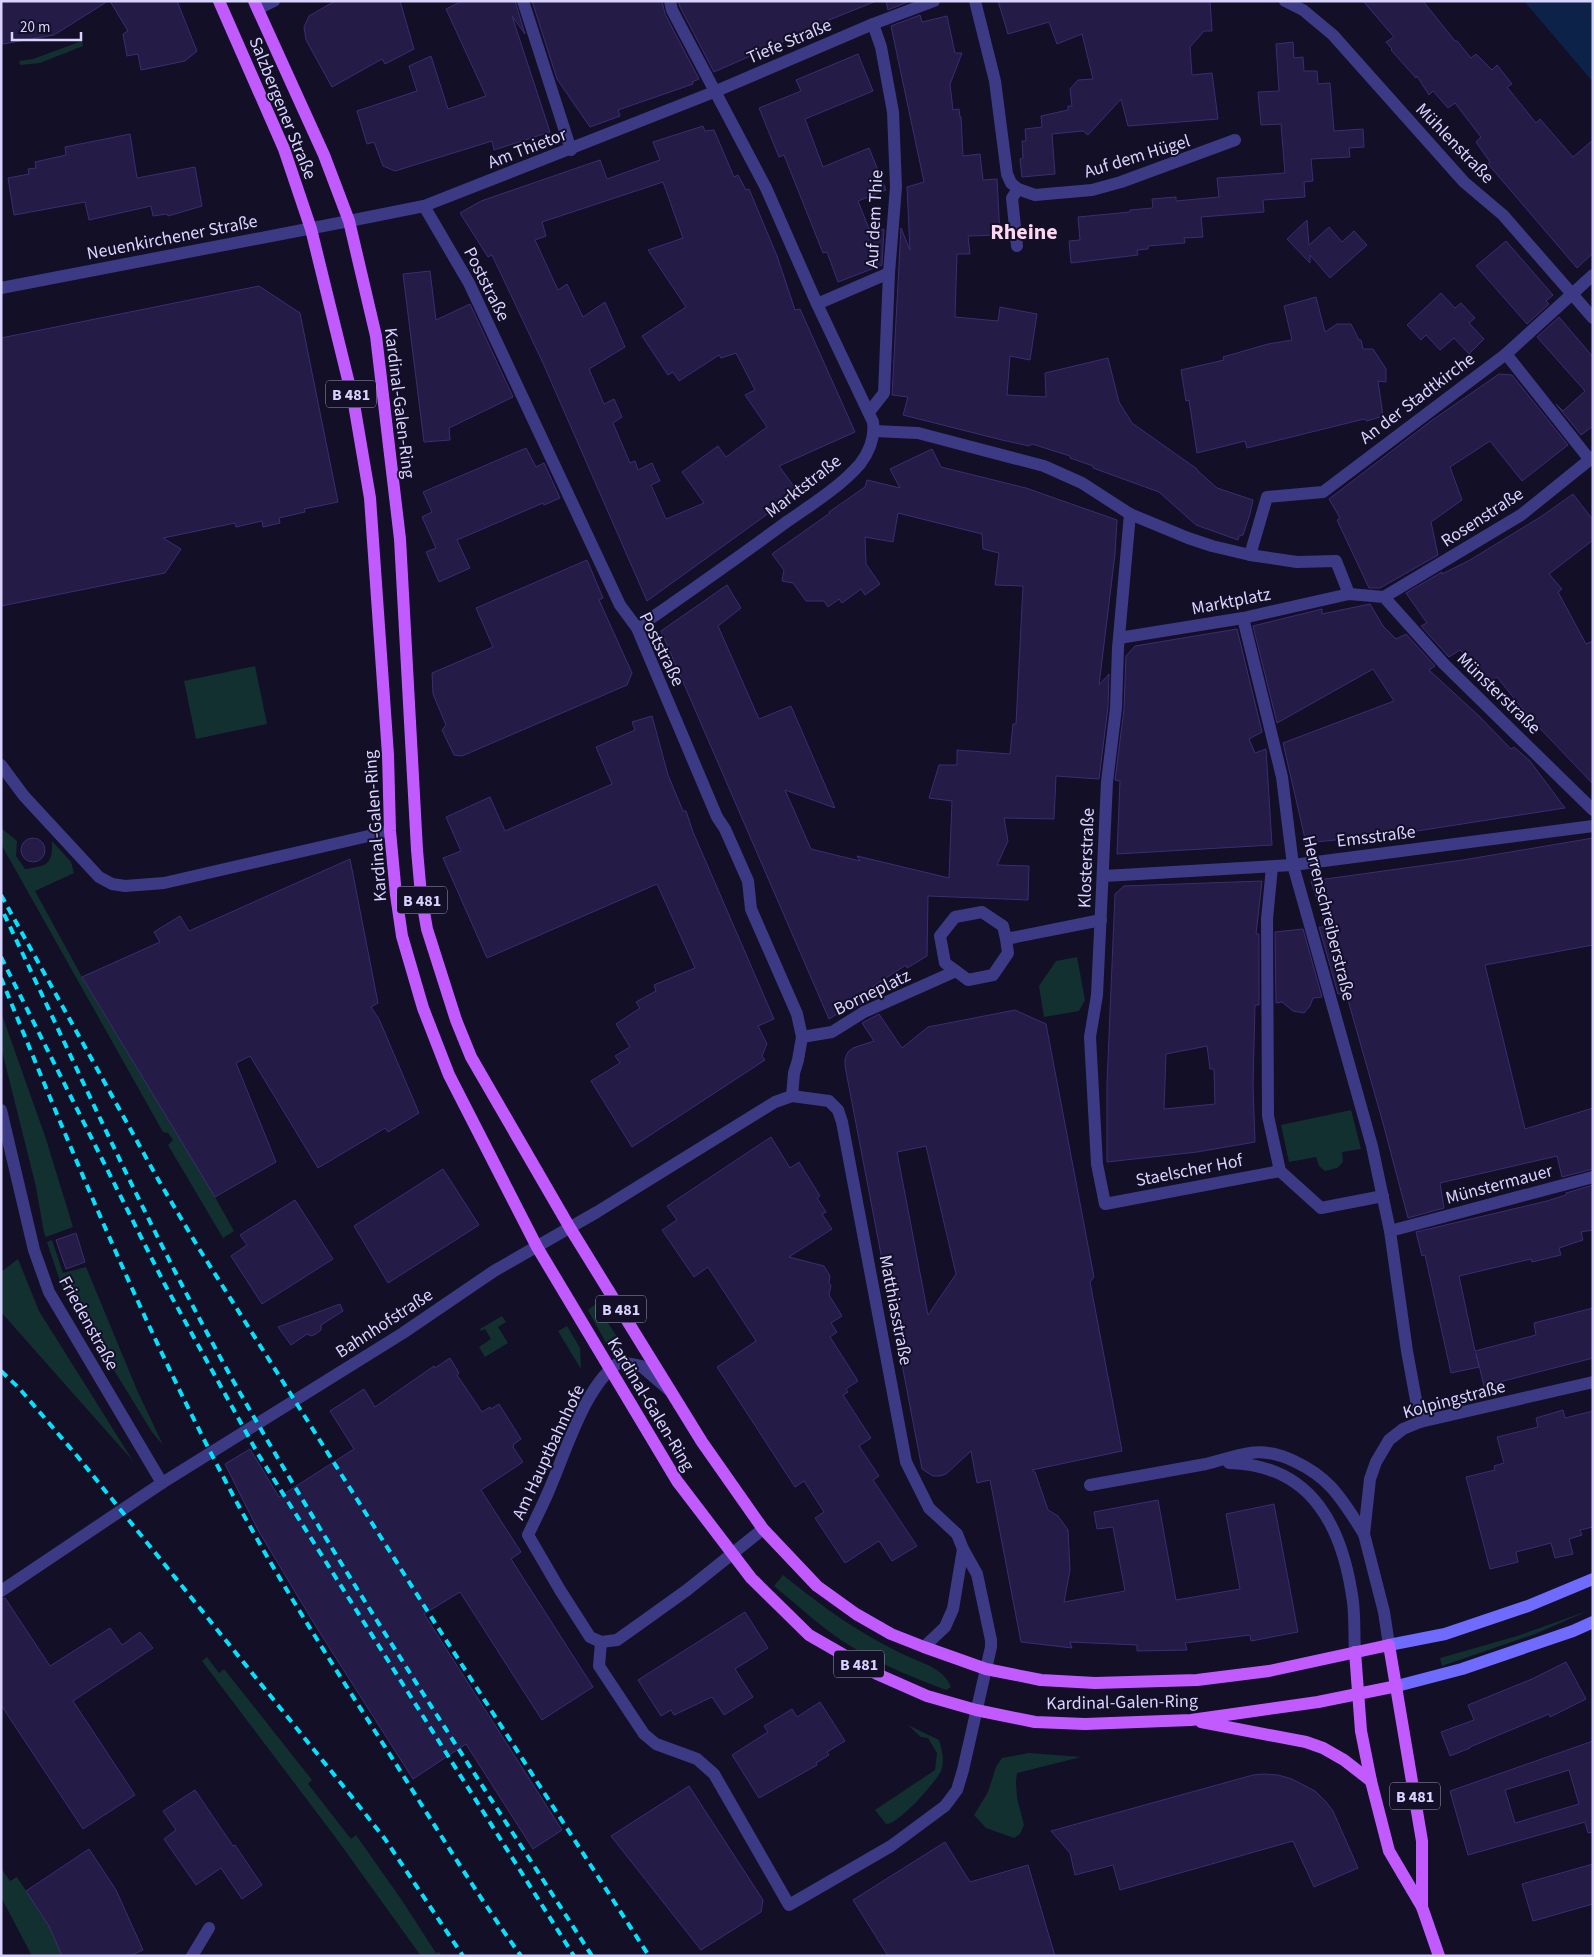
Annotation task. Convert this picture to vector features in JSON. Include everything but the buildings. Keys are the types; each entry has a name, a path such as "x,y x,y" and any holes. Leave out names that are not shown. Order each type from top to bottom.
{"main road":[{"name":"Salzbergener Straße","path":"219,1 284,149 311,229"},
{"name":"Salzbergener Straße","path":"256,5 324,155 349,222"},
{"name":"Kardinal-Galen-Ring","path":"349,222 376,336 400,539 416,850 427,929 456,1020 472,1057 570,1228 671,1392 702,1442 763,1529 817,1586 856,1614 891,1634 986,1669 1042,1680 1095,1683 1198,1680 1269,1670 1455,1631 1528,1606 1593,1579"},
{"name":"Kardinal-Galen-Ring","path":"311,229 354,404 370,498 388,755 390,831 402,936 423,1008 449,1075 537,1246 677,1481 731,1555 751,1578 809,1635 877,1674 927,1696 976,1710 1035,1722 1085,1724 1191,1720 1318,1702 1397,1686 1462,1669 1593,1622"},
{"name":"B 481","path":"1389,1646 1422,1841 1422,1907"},
{"name":"B 481","path":"1355,1652 1361,1732 1389,1851 1422,1907 1439,1956"},
{"path":"1191,1720 1306,1742 1323,1748 1344,1760 1371,1781"}],"street":[{"path":"256,5 274,1"},
{"path":"523,1 571,150"},
{"path":"670,1 672,10 714,92 766,188 817,304 873,422 874,431 918,433 1044,466 1082,483 1130,514"},
{"name":"Tiefe Straße","path":"714,92 872,24 934,1"},
{"path":"975,1 995,81 1007,174 1011,182 1018,189 1012,198 1017,246"},
{"name":"Mühlenstraße","path":"1285,1 1303,10 1332,35 1464,182 1503,215 1593,318"},
{"name":"Auf dem Thie","path":"868,412 884,393 889,273 896,187 893,112 881,47 872,24"},
{"name":"Am Thietor","path":"349,222 424,206 571,150 714,92"},
{"name":"Auf dem Hügel","path":"1018,189 1035,195 1092,190 1122,182 1235,140"},
{"name":"Poststraße","path":"424,206 469,283 620,605 637,628 713,809 725,829 748,881 751,909 797,1014 802,1037 794,1073 792,1096"},
{"name":"Neuenkirchener Straße","path":"1,288 349,222"},
{"path":"817,304 889,273"},
{"name":"An der Stadtkirche","path":"1250,555 1267,497 1323,492 1506,354 1593,275"},
{"path":"1506,354 1592,460"},
{"name":"Marktstraße","path":"637,628 734,561 848,476 868,452 874,431"},
{"name":"Rosenstraße","path":"1384,597 1521,516 1592,460"},
{"name":"Marktplatz","path":"1130,514 1188,538 1250,555 1297,562 1336,561 1349,594"},
{"name":"Klosterstraße","path":"1105,1204 1097,1164 1090,1037 1097,995 1107,782 1116,708 1119,638 1130,514"},
{"name":"Marktplatz","path":"1119,638 1243,618 1349,594 1384,597"},
{"name":"Münsterstraße","path":"1384,597 1444,664 1593,810"},
{"name":"Herrenschreiberstraße","path":"1243,618 1282,777 1293,865 1372,1146 1390,1231 1407,1352 1420,1422"},
{"path":"1,765 24,796 99,877 112,884 125,886 164,883 390,831"},
{"name":"Emsstraße","path":"1104,876 1293,865 1593,826"},
{"path":"1272,866 1267,919 1268,1116 1280,1170 1321,1208 1383,1196"},
{"path":"982,912 1003,926 1008,953 992,974 968,980 956,972 945,963 940,936 955,917 982,912"},
{"path":"1006,939 1101,920"},
{"name":"Borneplatz","path":"802,1037 832,1032 864,1012 956,972"},
{"name":"Bahnhofstraße","path":"1,1590 162,1483 403,1333 494,1271 570,1228 775,1102 792,1096"},
{"name":"Matthiasstraße","path":"601,1642 598,1666 644,1734 656,1744 697,1759 714,1774 789,1905 891,1846 945,1806 956,1790 961,1777 991,1647 977,1574 956,1534 929,1508 906,1462 842,1122 838,1110 829,1101 792,1096"},
{"name":"Friedenstraße","path":"1,1110 34,1250 49,1292 162,1483"},
{"name":"Staelscher Hof","path":"1105,1204 1280,1170"},
{"name":"Münstermauer","path":"1390,1231 1593,1177"},
{"path":"609,1369 620,1362 641,1366 671,1392"},
{"name":"Am Hauptbahnhofe","path":"601,1642 590,1637 528,1535 576,1425 609,1369"},
{"name":"Kolpingstraße","path":"1389,1646 1384,1612 1364,1534 1370,1479 1376,1462 1389,1440 1403,1429 1420,1422 1593,1382"},
{"path":"1090,1485 1214,1463 1250,1452 1266,1452 1310,1470 1331,1487 1364,1534"},
{"path":"1214,1463 1250,1463 1286,1477 1305,1490 1323,1509 1335,1530 1343,1556 1353,1603 1355,1652"},
{"path":"601,1642 617,1640 687,1590 763,1529"},
{"path":"924,1647 945,1626 954,1609 963,1549"},
{"path":"192,1956 209,1928"}],"green space":[{"path":"82,41 83,46 40,63 20,65 19,61 33,59"},
{"path":"255,666 267,724 196,739 184,681"},
{"path":"1,828 17,841 16,856 25,869 39,867 50,860 52,841 71,862 74,873 35,891 82,977 234,1231 223,1238 168,1145 173,1140 168,1133 163,1132 1,844"},
{"path":"1077,957 1085,1000 1079,1011 1044,1017 1039,986 1056,961"},
{"path":"1,1012 46,1139 73,1227 46,1237 36,1187 1,1047"},
{"path":"1351,1110 1361,1149 1342,1152 1343,1162 1337,1168 1325,1171 1319,1166 1316,1157 1289,1162 1281,1125"},
{"path":"52,1240 63,1273 86,1267 137,1390 163,1445 152,1432 61,1284 47,1242"},
{"path":"18,1259 39,1311 133,1461 1,1312 1,1272"},
{"path":"596,1304 622,1345 617,1348 606,1343 588,1310"},
{"path":"502,1316 506,1322 498,1327 508,1343 485,1357 479,1347 491,1339 485,1329 481,1331 480,1329"},
{"path":"567,1326 580,1348 581,1369 558,1331"},
{"path":"783,1575 859,1630 892,1649 939,1671 951,1687 946,1690 913,1677 880,1662 836,1637 774,1586"},
{"path":"1590,1610 1535,1634 1442,1666 1440,1658 1517,1636"},
{"path":"207,1657 219,1673 224,1669 312,1780 308,1784 351,1839 356,1835 436,1953 439,1952 442,1956 421,1956 333,1834 202,1661"},
{"path":"908,1725 939,1740 943,1764 937,1777 916,1802 899,1818 892,1823 886,1824 875,1810 935,1770 937,1753 928,1738 921,1737"},
{"path":"1029,1753 1081,1757 1017,1773 1017,1798 1024,1825 1020,1834 1014,1838 986,1828 974,1815 988,1792 996,1767 1002,1758"},
{"path":"1,1868 10,1881 17,1877 51,1929 62,1956 32,1956 1,1897"}],"water":[{"path":"1524,1 1593,1 1593,82"}],"railway":[{"path":"1,895 159,1181 198,1247 428,1612 649,1956"},
{"path":"4,914 144,1210 235,1384 365,1601 592,1956"},
{"path":"1,957 164,1283 258,1454 574,1956"},
{"path":"1,978 80,1169 136,1296 195,1421 244,1516 324,1651 469,1880 521,1956"},
{"path":"1,1371 19,1388 78,1457 352,1797 385,1839 463,1956"}],"district":[{"name":"Rheine","path":"1024,231"}]}
